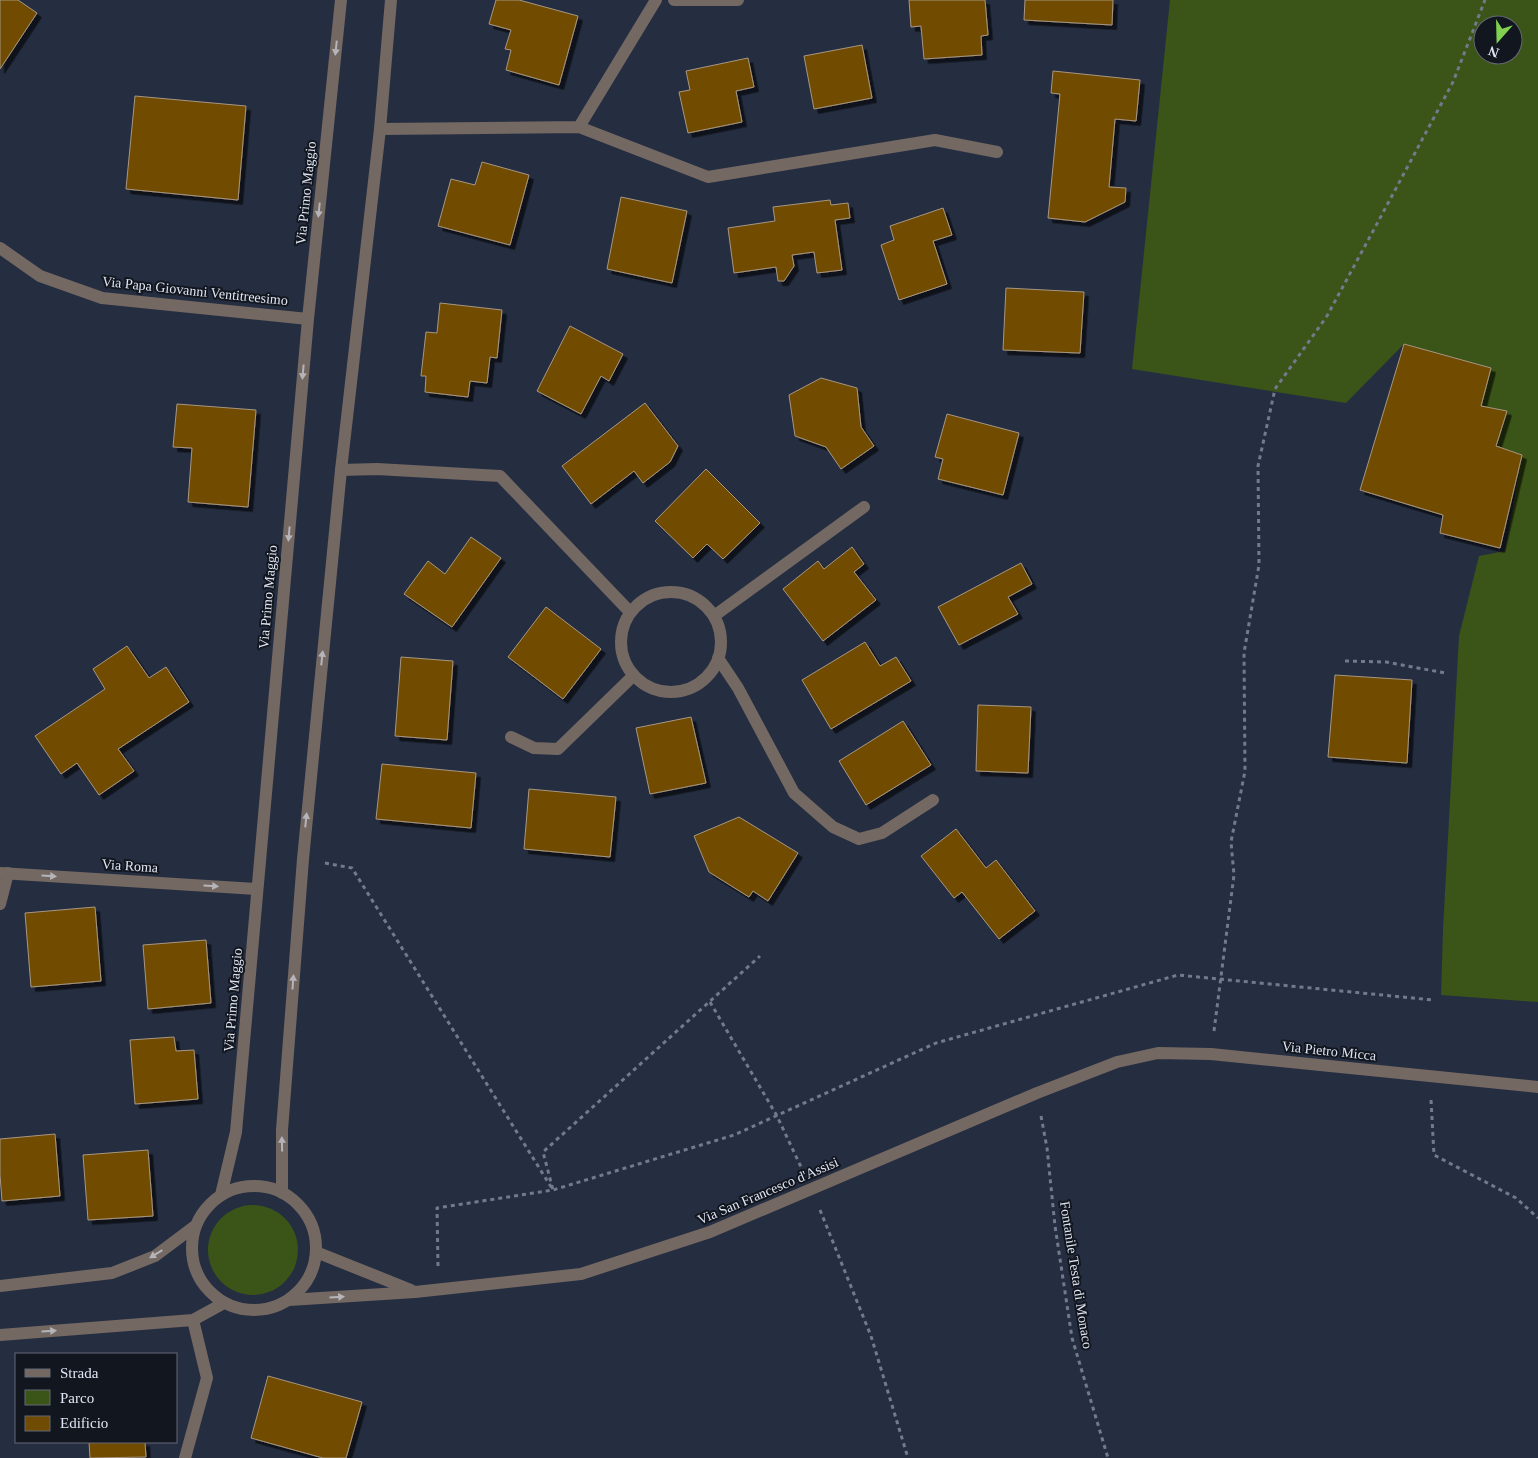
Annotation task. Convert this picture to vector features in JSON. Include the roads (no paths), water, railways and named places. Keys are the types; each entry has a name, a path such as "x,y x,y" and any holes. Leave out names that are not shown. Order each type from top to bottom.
{"street":[{"name":"Via Primo Maggio","path":"220,1195 236,1132 308,319 341,0"},
{"path":"282,1193 282,1130 303,859 341,470 380,129 391,0"},
{"path":"579,127 656,0"},
{"path":"674,0 738,0"},
{"path":"380,129 579,127 708,177 935,140 996,152"},
{"name":"Via Papa Giovanni Ventitreesimo","path":"0,248 40,276 102,298 308,319"},
{"path":"341,470 377,468 500,476 630,612"},
{"path":"714,616 864,507"},
{"path":"673,591 689,595 703,603 714,616 721,644 718,658 710,673 697,685 681,691 663,691 647,686 633,676 624,661 620,644 622,628 630,612 641,601 656,593 673,591"},
{"path":"718,658 738,688 794,793 833,827 859,839 882,833 933,800"},
{"path":"512,737 534,748 558,749 633,676"},
{"path":"0,904 4,873"},
{"name":"Via Roma","path":"4,873 257,889"},
{"name":"Via Pietro Micca","path":"1118,1062 1158,1053 1211,1054 1538,1087"},
{"name":"Via San Francesco d'Assisi","path":"288,1300 415,1292 581,1274 710,1232 1037,1093 1118,1062"},
{"path":"262,1186 282,1193 297,1203 308,1217 315,1234 316,1252 312,1271 303,1287 288,1300 273,1308 257,1310 240,1309 224,1303 210,1293 199,1278 193,1261 191,1243 195,1226 205,1208 220,1195 241,1187 262,1186"},
{"path":"0,1286 112,1273 155,1256 195,1226"},
{"name":"Via San Francesco d'Assisi","path":"316,1252 415,1292"},
{"path":"0,1335 192,1320 224,1303"},
{"path":"185,1458 207,1378 192,1320"}]}
